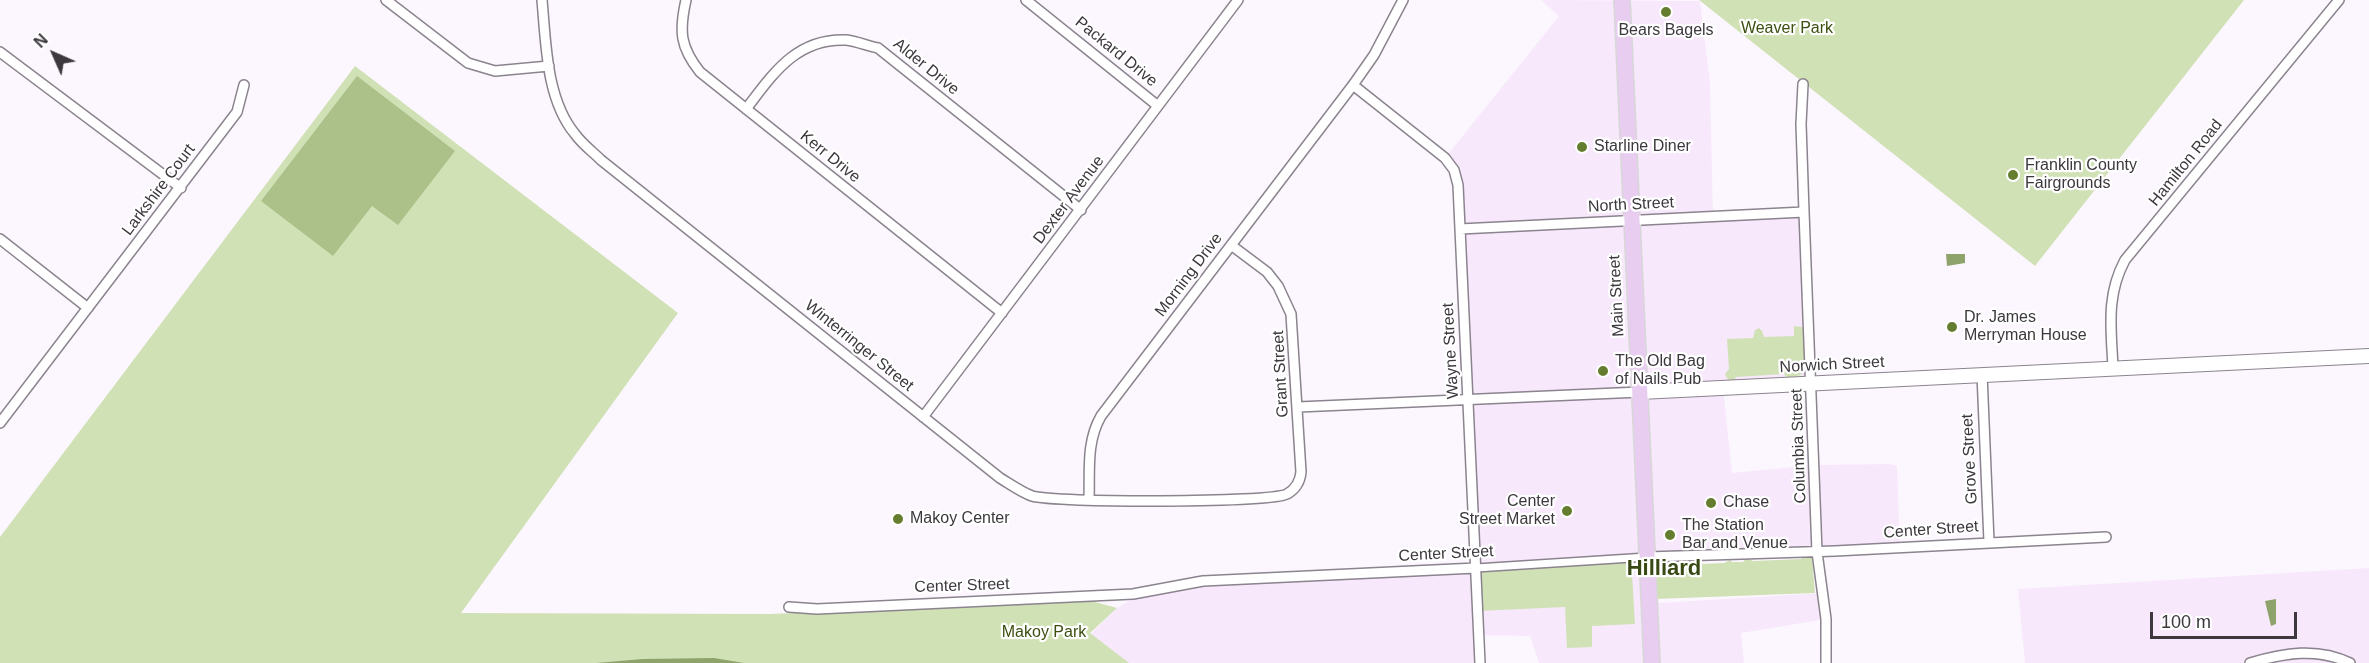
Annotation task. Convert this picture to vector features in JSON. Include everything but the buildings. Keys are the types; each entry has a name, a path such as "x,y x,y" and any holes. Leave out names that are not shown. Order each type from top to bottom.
{"main road":[{"name":"Main Street","path":"1622,0 1652,663"},
{"name":"Norwich Street","path":"1640,392 2369,356"}],"street":[{"path":"386,0 468,63 495,71 549,66"},
{"name":"Winterringer Street","path":"542,0 549,66 557,102 574,133 601,160 999,478 1031,496 1067,500 1274,497 1286,495 1295,488"},
{"name":"Kerr Drive","path":"686,0 680,31 689,58 700,72 1002,313"},
{"name":"Packard Drive","path":"1026,0 1158,106"},
{"name":"Dexter Avenue","path":"923,417 1238,0"},
{"name":"Morning Drive","path":"1089,500 1090,444 1093,429 1101,416 1353,85 1374,55 1403,0"},
{"name":"Hamilton Road","path":"2113,367 2111,297 2115,278 2125,260 2339,0"},
{"name":"Alder Drive","path":"746,109 782,63 812,44 846,40 878,48 1081,210"},
{"path":"0,52 181,188"},
{"name":"Columbia Street","path":"1803,84 1801,124 1803,212 1817,552 1826,619 1826,663"},
{"name":"Larkshire Court","path":"0,423 237,112 244,85"},
{"name":"Wayne Street","path":"1353,85 1445,158 1454,170 1458,185 1480,663"},
{"name":"North Street","path":"1460,229 1803,212"},
{"path":"0,239 88,308"},
{"name":"Grant Street","path":"1231,245 1267,272 1278,286 1291,314 1301,472 1300,481 1295,488"},
{"name":"Grove Street","path":"1983,374 1989,542"},
{"name":"Norwich Street","path":"1298,407 1640,392"},
{"name":"Center Street","path":"789,607 817,609 1133,594 1203,581 1647,557 1817,552 2106,537"},
{"path":"2250,663 2288,654 2310,653 2327,654 2350,663"}],"shaded area":[{"path":"1541,0 1700,1 1710,83 1713,216 1804,212 1811,383 1723,388 1732,473 1815,465 1890,464 1897,466 1900,548 1648,557 1649,597 1660,603 1822,593 1826,619 1741,633 1744,663 1539,663 1530,636 1479,635 1480,663 1061,663 1117,608 1145,592 1189,582 1476,568 1458,185 1445,158 1559,16"},
{"path":"357,76 455,151 398,225 372,206 333,256 261,201"},
{"path":"1946,254 1965,254 1965,263 1947,266"},
{"path":"2369,568 2369,663 2025,663 2018,589"},
{"path":"2276,599 2276,624 2271,626 2265,601"},
{"path":"714,658 744,663 596,663 643,659"}],"green space":[{"name":"Franklin County Fairgrounds","path":"1699,0 2244,0 2035,266"},
{"name":"Makoy Park","path":"355,66 678,313 461,613 770,614 1088,600 1117,608 1090,633 1129,663 0,663 0,537"},
{"path":"1794,326 1802,327 1804,330 1804,370 1801,375 1787,378 1784,374 1736,377 1734,381 1727,378 1725,374 1729,369 1727,339 1753,338 1755,330 1759,328 1764,337 1794,336"},
{"path":"1804,555 1812,557 1815,593 1655,599 1654,568 1660,562 1670,561 1675,565 1724,563 1730,560 1743,562 1746,558 1753,561 1801,559"},
{"path":"1631,557 1635,624 1592,626 1592,647 1567,648 1565,607 1478,611 1476,568"}],"place":[{"name":"Bears Bagels","path":"1666,12"},
{"name":"Starline Diner","path":"1582,147"},
{"name":"Franklin County Fairgrounds","path":"2013,175"},
{"name":"Dr. James Merryman House","path":"1952,327"},
{"name":"The Old Bag of Nails Pub","path":"1603,371"},
{"name":"Chase","path":"1711,503"},
{"name":"Center Street Market","path":"1567,511"},
{"name":"Makoy Center","path":"898,519"},
{"name":"The Station Bar and Venue","path":"1670,535"}],"district":[{"name":"Hilliard","path":"1664,569"}],"park label":[{"name":"Weaver Park","path":"1787,29"}]}
